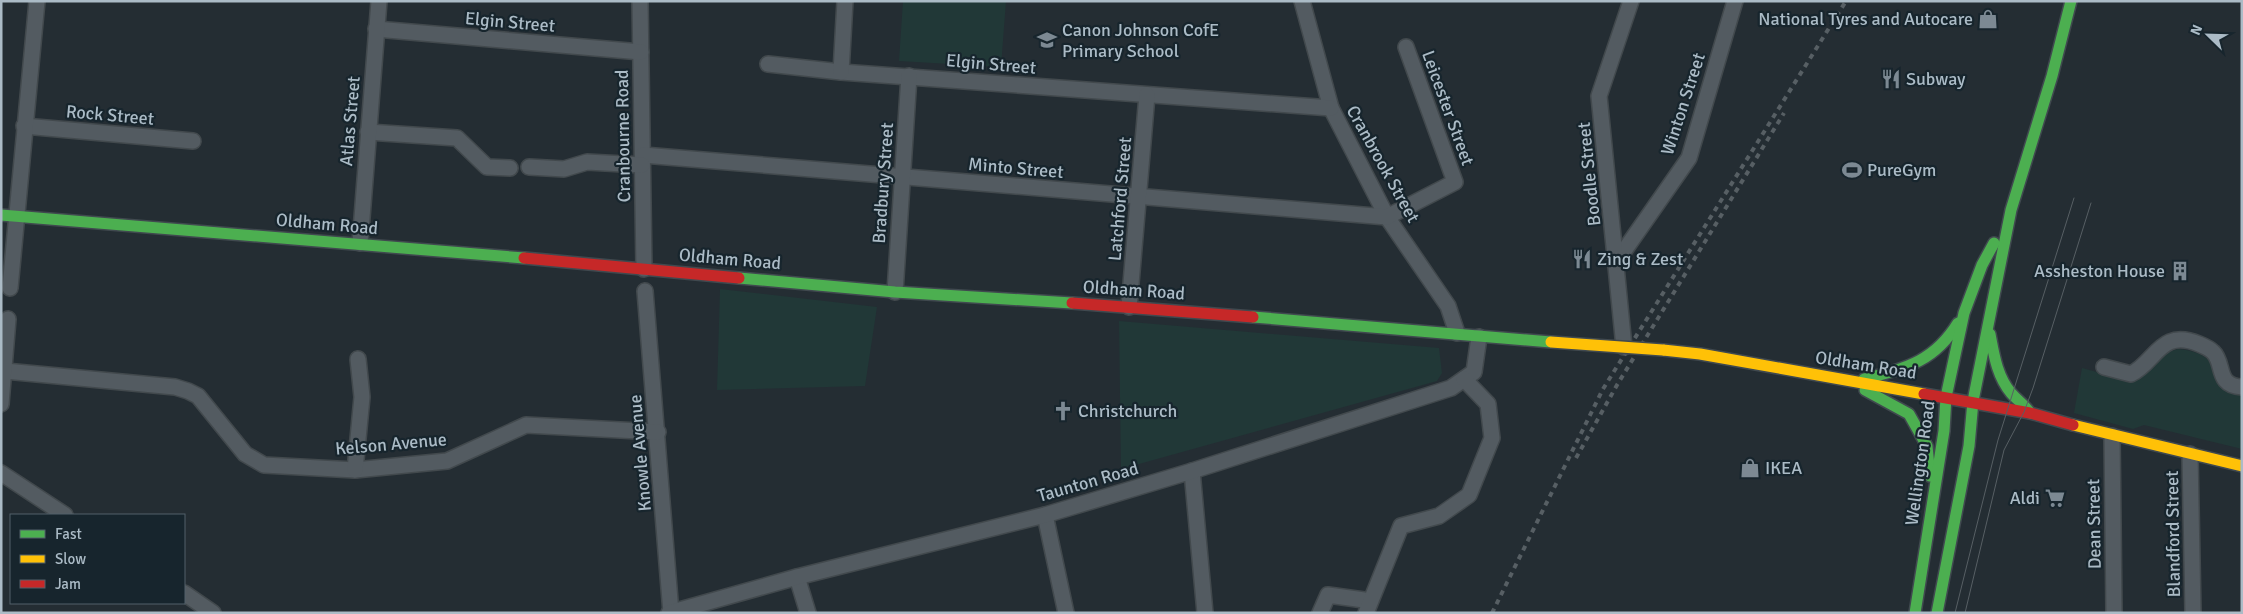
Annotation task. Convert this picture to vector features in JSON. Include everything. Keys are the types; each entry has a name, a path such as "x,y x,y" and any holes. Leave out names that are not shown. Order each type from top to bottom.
{"highway":[{"name":"Wellington Road","path":"1937,613 1969,446 1973,401 2011,210 2052,76 2071,1"},
{"name":"Wellington Road","path":"1915,613 1944,431 1946,396 1964,313 1982,265 2011,210"},
{"name":"Oldham Road","path":"9,216 360,244 895,292 1129,307 1700,354 1853,382 1973,401 2030,413 2112,436 2242,466"},
{"path":"1853,382 1912,366 1927,359 1951,337 1964,313"},
{"path":"1988,323 2000,375 2011,393 2030,413"},
{"path":"1853,382 1883,401 1909,414 1927,446 1933,502"}],"street":[{"path":"10,288 9,216 24,126 37,1"},
{"name":"Atlas Street","path":"360,244 379,1"},
{"name":"Cranbourne Road","path":"640,1 644,269"},
{"path":"841,72 844,1"},
{"name":"Cranbrook Street","path":"1302,1 1331,108 1387,217 1448,306 1457,333"},
{"name":"Boodle Street","path":"1624,347 1600,96 1631,1"},
{"name":"Winton Street","path":"1617,261 1689,158 1735,1"},
{"name":"Elgin Street","path":"376,29 641,52"},
{"name":"Leicester Street","path":"1387,217 1455,182 1406,47"},
{"name":"Elgin Street","path":"768,64 841,72 1331,108"},
{"name":"Bradbury Street","path":"895,292 909,76"},
{"name":"Latchford Street","path":"1129,307 1147,95"},
{"name":"Rock Street","path":"24,126 193,141"},
{"path":"368,132 457,138 487,167 510,168"},
{"name":"Minto Street","path":"529,167 564,170 587,162 643,160 903,178 1387,217"},
{"name":"Knowle Avenue","path":"645,291 658,432 670,613"},
{"path":"1,404 8,319"},
{"path":"1320,613 1328,595 1365,606 1402,526 1438,516 1469,495 1492,438 1488,404 1464,379 1474,372 1479,337"},
{"path":"2104,367 2131,374 2140,370 2155,351 2172,341 2185,341 2195,343 2213,352 2225,379 2231,386 2242,387"},
{"path":"354,470 362,397 358,359"},
{"name":"Kelson Avenue","path":"5,370 175,387 188,391 198,396 235,443 252,460 264,465 354,470 447,462 526,425 658,432"},
{"name":"Taunton Road","path":"670,613 797,577 1045,515 1192,472 1451,388 1464,379"},
{"name":"Dean Street","path":"2112,436 2114,613"},
{"name":"Blandford Street","path":"2190,454 2193,613"},
{"path":"1192,472 1205,613"},
{"path":"1,474 63,514"},
{"path":"1045,515 1066,613"},
{"path":"797,577 808,613"},
{"path":"185,594 213,613"}],"green space":[{"path":"903,1 1006,1 1001,67 899,61"},
{"path":"720,289 877,307 865,386 717,390"},
{"path":"1119,321 1439,348 1442,373 1437,381 1121,469"},
{"path":"2178,349 2202,355 2210,362 2220,385 2242,393 2242,449 2144,425 2133,429 2074,413 2082,368 2129,381 2139,378 2165,353"}],"tram line":[{"path":"1955,613 1998,440 2074,198"},
{"path":"1965,613 2004,450 2024,412 2033,388 2091,203"}],"railway":[{"path":"1492,613 1603,389 1846,1"},
{"path":"1576,458 1617,385 1784,113"}],"traffic: fast":[{"path":"1937,613 1969,446 1973,401 2011,210 2052,76 2071,1"},
{"path":"1,215 524,258"},
{"path":"1915,613 1944,431 1946,397 1964,313 1982,265 1994,243"},
{"path":"739,278 895,292 1072,303"},
{"path":"1253,317 1551,342"},
{"path":"1864,379 1918,362 1939,347 1958,323"},
{"path":"1990,334 2002,380 2011,393 2030,413"},
{"path":"1865,390 1909,414 1927,446 1930,476"}],"traffic: slow":[{"path":"1551,342 1663,350"},
{"path":"1663,350 1700,354 1924,394"},
{"path":"2073,425 2242,466"}],"traffic: jam":[{"path":"524,258 739,278"},
{"path":"1072,303 1253,317"},
{"path":"1924,394 2030,413 2073,425"}],"place":[{"name":"National Tyres and Autocare","path":"1988,19"},
{"name":"Canon Johnson CofE Primary School","path":"1047,40"},
{"name":"Subway","path":"1891,79"},
{"name":"PureGym","path":"1852,170"},
{"name":"Zing & Zest","path":"1582,259"},
{"name":"Assheston House","path":"2180,271"},
{"name":"Christchurch","path":"1063,411"},
{"name":"IKEA","path":"1750,468"},
{"name":"Aldi","path":"2055,498"}]}
